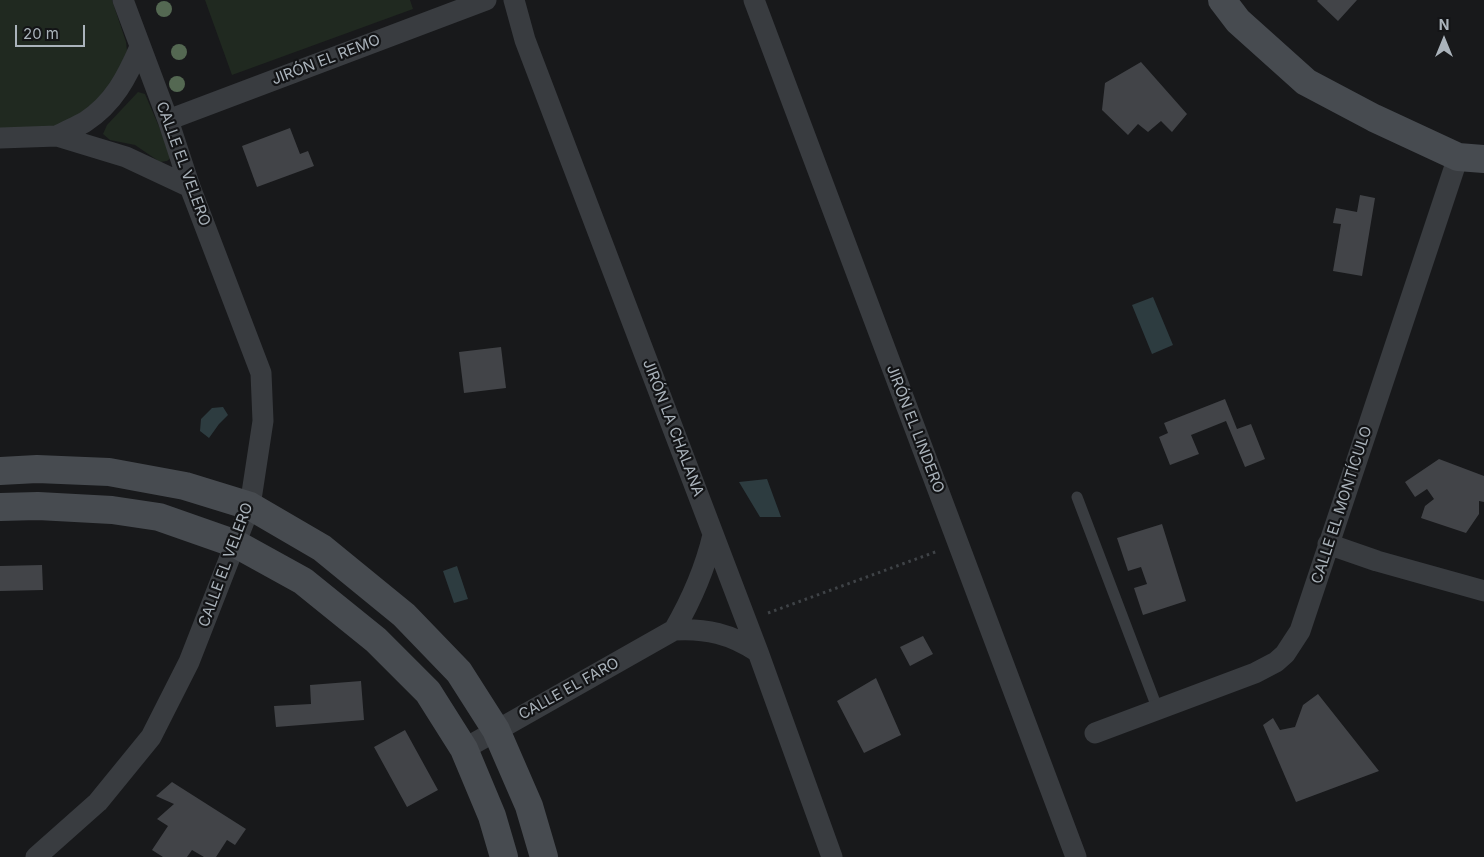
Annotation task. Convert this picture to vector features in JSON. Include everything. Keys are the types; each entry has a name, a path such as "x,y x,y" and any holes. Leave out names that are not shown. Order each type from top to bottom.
{"street":[{"name":"CALLE EL VELERO","path":"36,857 98,802 151,737 189,662 250,506 263,421 261,373 190,187 168,120 123,0"},
{"name":"JIRÓN EL REMO","path":"168,120 486,0"},
{"name":"JIRÓN LA CHALANA","path":"514,0 525,40 758,652 832,857"},
{"name":"JIRÓN EL LINDERO","path":"754,0 1076,857"},
{"path":"1222,0 1238,21 1306,82 1374,118 1471,158"},
{"path":"57,136 85,122 109,101 128,76 140,47"},
{"path":"0,138 57,136 126,157 190,187"},
{"name":"CALLE EL MONTÍCULO","path":"1095,733 1255,673 1276,662 1285,654 1300,631 1328,544 1471,158"},
{"path":"0,471 36,469 109,472 185,486 250,506 322,548 404,615 459,672 496,730 529,806 544,857"},
{"path":"0,508 38,506 103,510 159,517 236,544 304,581 376,640 428,692 464,749 492,816 504,857"},
{"path":"674,630 698,584 707,560 713,535"},
{"path":"1328,544 1377,561 1484,591"},
{"name":"CALLE EL FARO","path":"464,749 674,630 710,630 743,642 758,652"}],"lane":[{"path":"1077,497 1158,710"}],"path":[{"path":"746,621 958,544"}],"shaded area":[{"path":"0,0 112,0 126,42 127,51 106,100 54,129 0,131"},
{"path":"205,0 410,0 413,9 232,75"},
{"path":"138,92 145,94 172,157 167,161 160,162 135,145 110,140 103,134 107,125"},
{"path":"1153,297 1173,345 1152,354 1132,305"},
{"path":"223,407 228,415 209,438 200,431 201,419 212,408"},
{"path":"767,479 781,517 760,517 739,482"},
{"path":"457,566 468,599 454,603 443,571"}],"building":[{"path":"1318,0 1357,0 1338,21"},
{"path":"1141,62 1187,114 1172,132 1161,121 1148,132 1138,124 1128,135 1102,110 1105,83"},
{"path":"290,128 300,154 308,151 314,166 257,187 242,146"},
{"path":"1360,195 1375,198 1362,276 1333,271 1341,224 1333,223 1336,208 1357,212"},
{"path":"501,347 506,388 464,393 459,352"},
{"path":"1225,399 1237,429 1251,424 1265,459 1245,467 1226,421 1191,435 1199,454 1170,465 1159,437 1168,433 1164,423"},
{"path":"1439,459 1484,476 1484,502 1479,501 1479,514 1466,533 1421,518 1425,506 1434,499 1427,489 1415,497 1405,482"},
{"path":"1162,524 1186,601 1143,615 1134,588 1147,584 1141,567 1128,571 1117,538"},
{"path":"42,565 43,590 0,591 0,566"},
{"path":"923,636 933,654 910,666 900,647"},
{"path":"876,678 901,735 864,753 837,701"},
{"path":"361,681 364,720 276,727 274,706 311,704 310,685"},
{"path":"1318,694 1379,771 1296,802 1263,725 1273,718 1280,730 1295,727 1303,705"},
{"path":"405,730 438,790 407,807 374,747"},
{"path":"172,782 246,829 235,845 227,840 216,857 204,857 192,850 187,857 163,857 152,850 168,826 157,819 174,804 156,796"}]}
